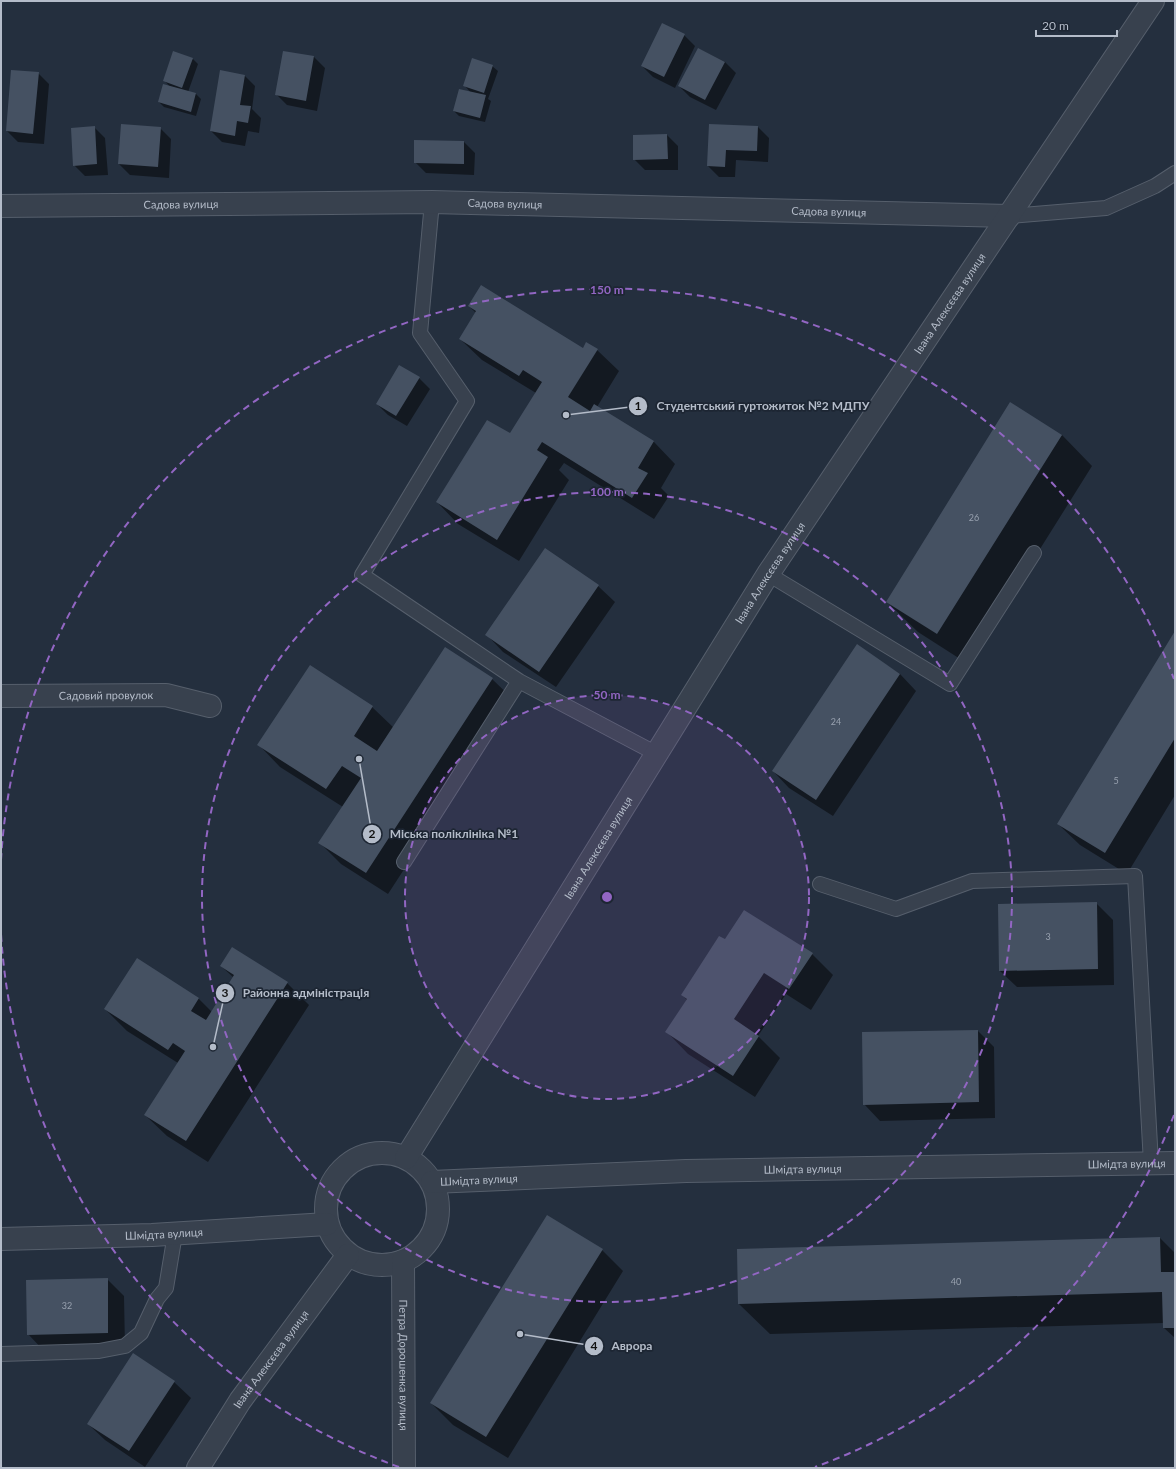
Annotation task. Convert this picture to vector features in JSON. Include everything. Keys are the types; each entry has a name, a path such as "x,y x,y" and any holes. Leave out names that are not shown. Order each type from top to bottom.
{"street":[{"name":"Івана Алексєєва вулиця","path":"406,1158 485,1028 768,574 1153,1"},
{"name":"Садова вулиця","path":"1,206 432,202 1009,216"},
{"name":"Садовий провулок","path":"1,696 166,695 210,706"},
{"path":"388,1153 406,1158 421,1168 432,1182 438,1200 437,1219 431,1237 419,1252 402,1261 384,1266 365,1263 348,1255 335,1241 327,1224 325,1205 329,1188 339,1172 353,1160 370,1154 388,1153"},
{"name":"Шмідта вулиця","path":"432,1182 686,1171 1151,1163 1175,1164"},
{"name":"Шмідта вулиця","path":"1,1239 175,1234 327,1224"},
{"name":"Івана Алексєєва вулиця","path":"198,1468 240,1401 348,1255"},
{"name":"Петра Дорошенка вулиця","path":"402,1261 404,1468"}],"lane":[{"path":"1009,216 1106,208 1155,186 1175,173"},
{"path":"432,202 420,333 467,401 362,575 520,681 657,754"},
{"path":"768,574 950,684 1034,553"},
{"path":"404,862 520,681"},
{"path":"820,884 896,909 972,881 1135,876 1151,1163"},
{"path":"1,1354 99,1351 125,1346 141,1333 157,1299 166,1288 175,1234"}],"building":[{"path":"662,23 685,34 664,77 641,66"},
{"path":"698,48 725,62 705,100 678,86"},
{"path":"173,51 193,58 182,88 163,81"},
{"path":"283,51 314,56 306,101 275,95"},
{"path":"472,58 493,65 484,93 463,86"},
{"path":"11,70 39,72 33,134 6,131"},
{"path":"220,70 245,75 240,105 251,106 248,123 237,121 235,136 210,131"},
{"path":"163,84 196,93 191,112 158,102"},
{"path":"459,89 486,95 480,118 453,111"},
{"path":"121,124 161,127 158,167 118,164"},
{"path":"709,124 758,126 757,151 726,150 725,167 707,166"},
{"path":"95,126 97,164 73,166 71,128"},
{"path":"667,134 668,159 633,160 633,135"},
{"path":"414,140 464,141 464,164 414,163"},
{"path":"481,285 583,348 586,342 598,349 568,397 590,411 594,404 654,441 638,468 648,473 632,498 542,442 537,450 548,457 497,540 436,502 487,420 510,433 542,382 523,370 519,376 459,339 476,311 468,306"},
{"path":"399,365 420,377 396,416 376,404"},
{"path":"1010,402 1062,435 937,634 886,602"},
{"path":"545,548 599,585 539,672 485,635"},
{"path":"1175,631 1175,738 1105,853 1057,824"},
{"path":"857,644 900,674 816,800 772,771"},
{"path":"445,647 493,678 366,873 318,843 361,778 342,766 326,789 257,745 310,665 373,706 354,736 377,751"},
{"path":"1097,902 1098,969 999,971 998,904"},
{"path":"744,910 813,953 789,989 764,973 734,1019 759,1036 733,1076 665,1032 687,999 681,995 719,936 725,939"},
{"path":"232,947 288,982 186,1141 144,1115 185,1051 173,1043 168,1050 104,1009 137,958 199,998 191,1011 206,1020 234,975 220,966"},
{"path":"978,1030 979,1102 863,1105 862,1032"},
{"path":"547,1215 603,1249 486,1437 430,1403"},
{"path":"1160,1237 1161,1272 1175,1272 1175,1328 1163,1328 1162,1292 738,1304 737,1249"},
{"path":"108,1278 108,1333 27,1335 26,1280"},
{"path":"133,1353 175,1381 129,1451 87,1424"}],"place":[{"name":"Студентський гуртожиток №2 МДПУ","path":"566,415"},
{"name":"Міська поліклініка №1","path":"359,759"},
{"name":"Районна адміністрація","path":"213,1047"},
{"name":"Аврора","path":"520,1334"}]}
